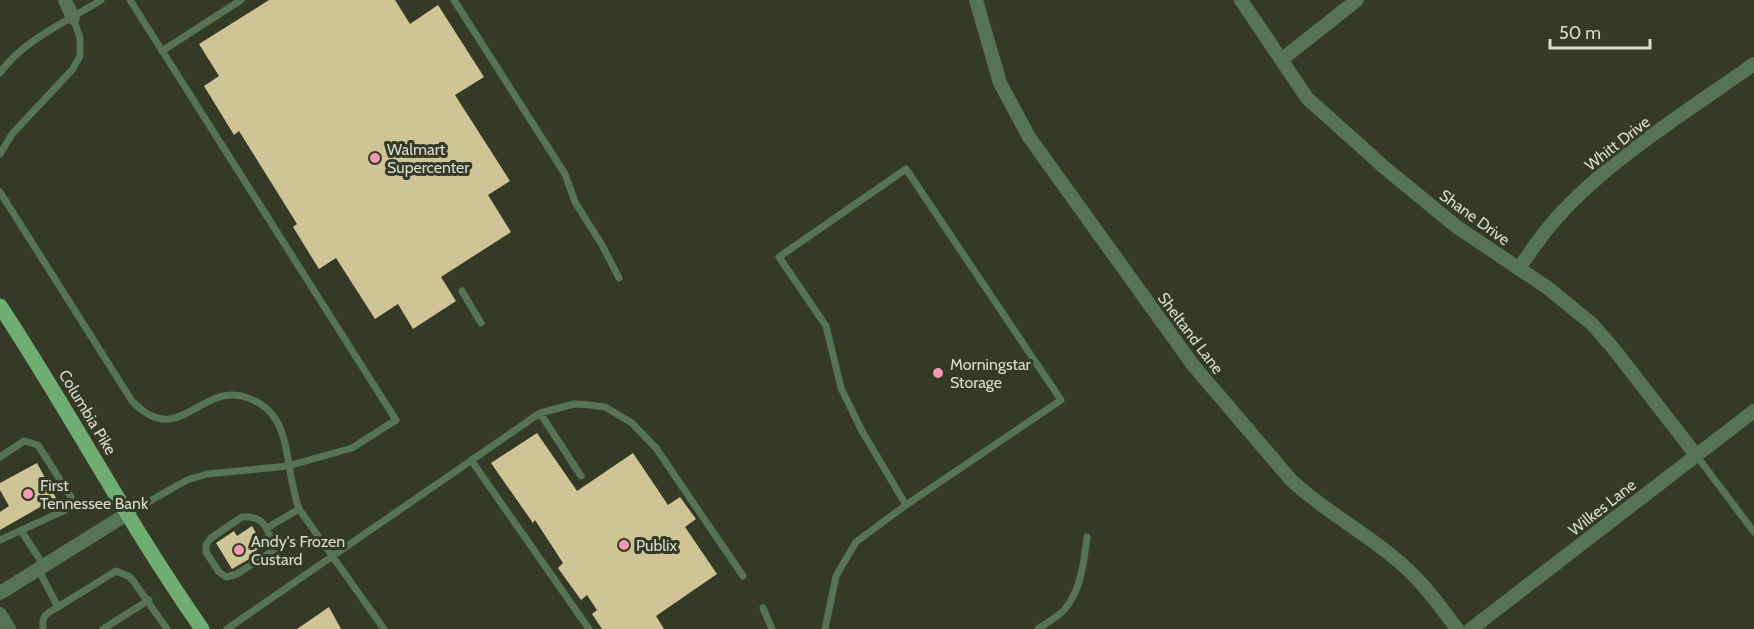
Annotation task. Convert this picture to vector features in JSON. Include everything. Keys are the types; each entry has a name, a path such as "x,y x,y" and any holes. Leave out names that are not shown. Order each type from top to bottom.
{"main road":[{"name":"Columbia Pike","path":"0,306 47,377 127,514 202,629"}],"street":[{"path":"64,0 74,18"},
{"name":"Sheltand Lane","path":"976,0 1000,83 1018,118 1047,164 1193,365 1291,480 1308,497 1393,556 1431,595 1457,629"},
{"name":"Shane Drive","path":"1241,0 1307,98 1385,168 1457,227 1548,288 1592,324 1696,455"},
{"path":"1281,60 1357,0"},
{"name":"Whitt Drive","path":"1519,268 1563,211 1589,186 1657,133 1754,64"},
{"name":"Wilkes Lane","path":"1471,629 1754,411"},
{"path":"0,592 127,514"},
{"path":"0,614 9,629"}],"lane":[{"path":"0,73 31,44 101,0"},
{"path":"127,514 187,480 207,474 288,466 352,448 396,420 130,0"},
{"path":"162,51 242,0"},
{"path":"454,0 565,174 575,202 619,278"},
{"path":"0,154 12,134 72,70 80,56 80,38 74,18"},
{"path":"825,629 836,576 856,542 906,505 1061,400 906,170 779,257 826,326 841,388 862,431 906,505"},
{"path":"0,192 139,408 165,419 180,418 203,403 225,394 236,394 262,404 277,422 282,433 293,492 299,509 384,629"},
{"path":"462,291 482,322"},
{"path":"227,629 540,413 574,404 605,407 632,423 656,448 743,576"},
{"path":"540,413 581,476"},
{"path":"0,457 24,441 38,445 71,497 65,510 22,532 0,540"},
{"path":"1696,455 1754,532"},
{"path":"471,460 589,629"},
{"path":"267,528 299,509"},
{"path":"247,516 262,521 267,528 274,550 231,576 222,575 206,552 209,540 242,517 247,516"},
{"path":"22,532 58,606"},
{"path":"1038,629 1065,609 1075,592 1083,564 1086,537"},
{"path":"43,629 44,616 116,571 130,577 149,600 167,629"},
{"path":"103,629 149,600"},
{"path":"763,608 772,629"}],"building":[{"name":"Walmart Supercenter","path":"269,0 395,0 410,24 438,5 484,77 455,95 510,181 488,195 511,232 441,277 456,301 413,329 398,304 375,319 336,258 319,269 293,227 297,224 239,131 234,135 204,86 219,76 199,44"},
{"name":"Publix","path":"537,433 577,491 633,453 668,505 680,497 696,519 685,527 717,574 656,616 664,629 602,629 592,614 597,610 587,595 581,600 558,568 563,563 535,520 533,523 491,463"},
{"name":"First Tennessee Bank","path":"37,463 56,498 0,530 0,512 9,506 0,490 0,483"},
{"name":"Andy's Frozen Custard","path":"252,526 263,546 249,555 251,558 232,569 216,543 234,531 237,536"},
{"path":"329,607 341,629 297,629"}],"place":[{"name":"Walmart Supercenter","path":"375,158"},
{"name":"Morningstar Storage","path":"938,373"},
{"name":"First Tennessee Bank","path":"28,494"},
{"name":"Publix","path":"624,545"},
{"name":"Andy's Frozen Custard","path":"239,550"}]}
